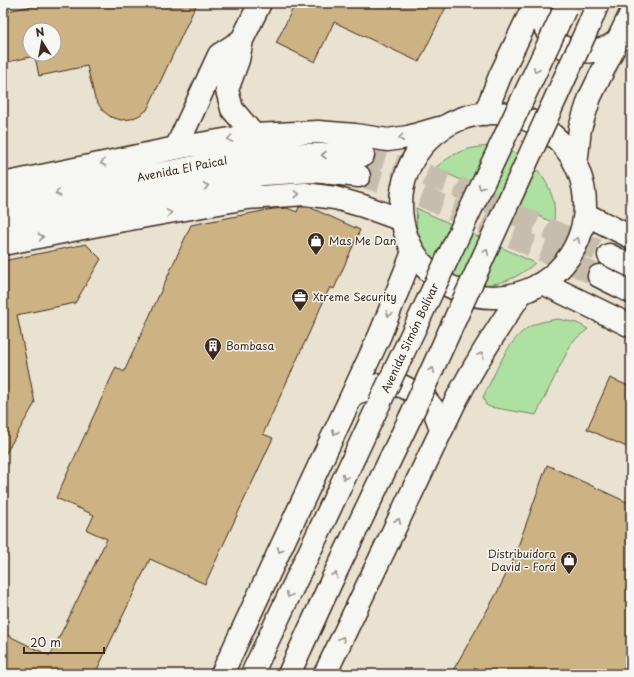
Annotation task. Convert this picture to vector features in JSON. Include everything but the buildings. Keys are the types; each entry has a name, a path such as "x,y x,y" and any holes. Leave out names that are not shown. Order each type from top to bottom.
{"main road":[{"path":"254,135 232,109 227,90 238,60 242,40 260,3"},
{"path":"536,3 551,38 562,46 578,51 596,51 609,48 617,41"},
{"path":"485,114 500,76 536,3"},
{"path":"289,674 332,580 410,418 598,3"},
{"name":"Avenida Simón Bolívar","path":"252,674 566,6"},
{"path":"576,166 580,128 588,103 631,13"},
{"path":"176,148 219,55 242,40"},
{"path":"485,114 513,116 539,126 561,143 576,166 584,189 585,214 578,240 564,264 543,283 522,292 504,297 486,297 469,294 452,288 437,278 424,266 413,252 406,236 402,220 401,204 403,187 408,171 415,157 425,143 438,132 462,119 485,114"},
{"path":"3,184 176,148 254,135 318,132 355,135 388,140 408,137 452,124"},
{"name":"Avenida El Paical","path":"3,204 258,155 363,155"},
{"name":"Avenida El Paical","path":"3,226 263,174 313,171 359,176"},
{"path":"3,244 113,222 248,198 305,194 335,198 402,220"},
{"path":"585,214 631,237"},
{"path":"222,674 380,335 413,252"},
{"path":"609,255 631,266"},
{"path":"599,276 631,292"},
{"path":"543,283 631,326"},
{"path":"325,674 441,429 471,371 522,292"},
{"path":"353,394 382,384 402,386 424,397 434,410 441,429"}],"green space":[{"path":"488,146 505,149 516,153 538,170 552,195 554,206 554,223 435,168 459,152 471,148"},
{"path":"416,208 535,263 515,277 498,283 479,284 467,282 455,277 435,262 427,252 417,229"},
{"path":"558,319 577,323 588,329 572,342 536,415 486,405 483,397 513,342 526,329 533,325"}],"tunnel":[{"path":"363,155 447,182 536,224 609,255"},
{"path":"359,176 404,188 599,276"}],"place":[{"name":"Mas Me Dan","path":"316,256"},
{"name":"Xtreme Security","path":"300,312"},
{"name":"Bombasa","path":"213,361"},
{"name":"Distribuidora David - Ford","path":"569,575"}]}
